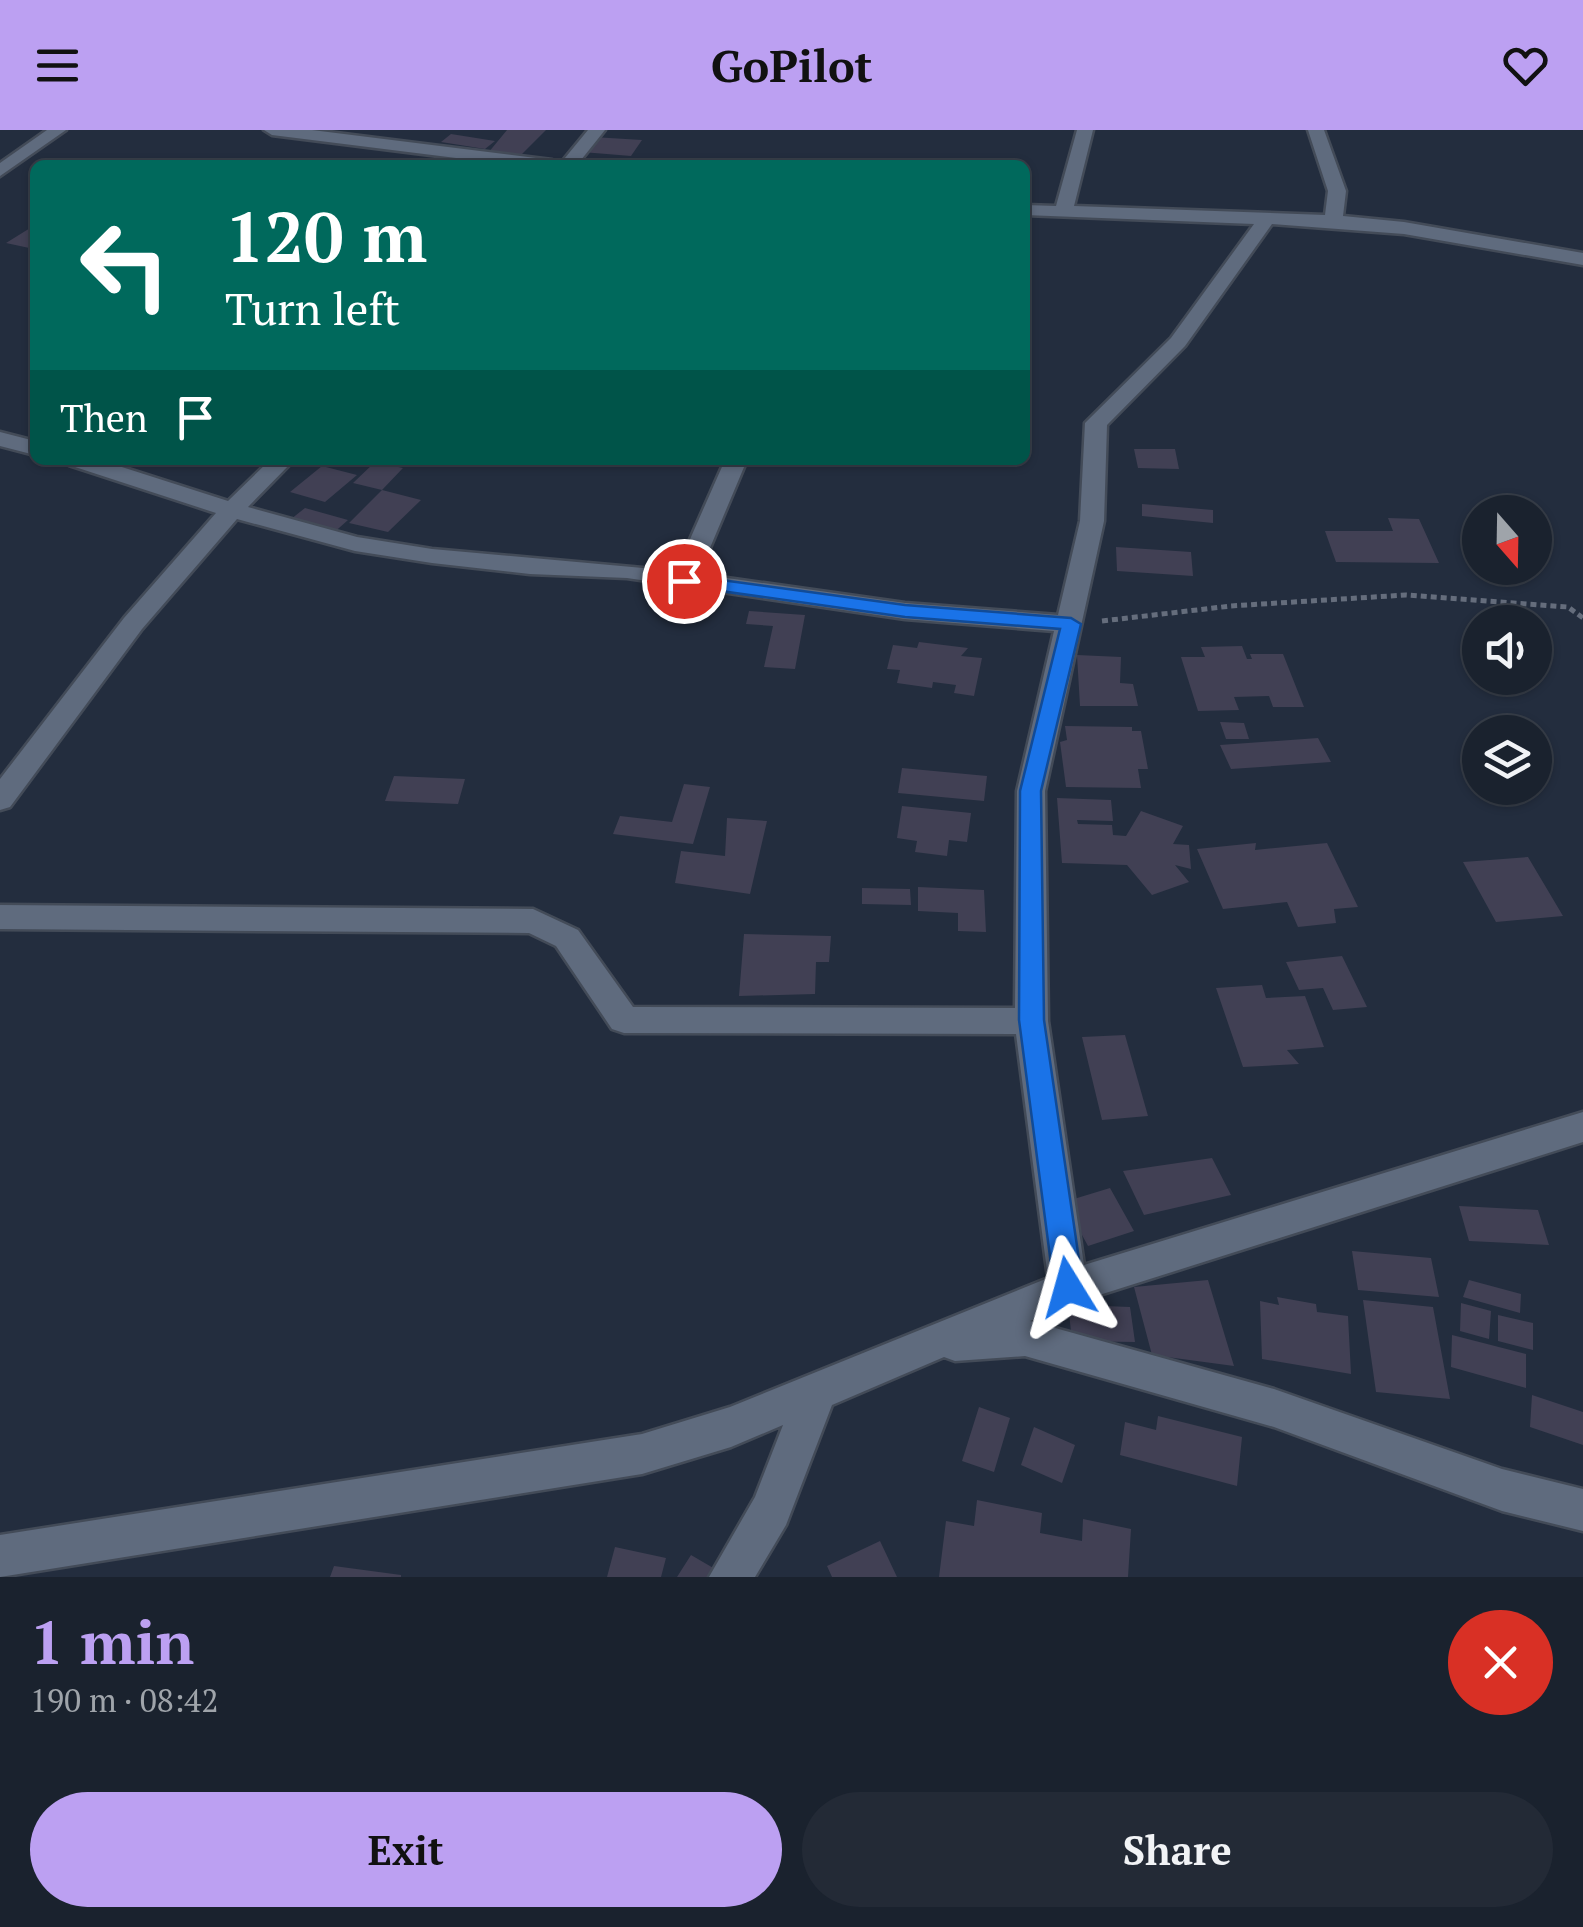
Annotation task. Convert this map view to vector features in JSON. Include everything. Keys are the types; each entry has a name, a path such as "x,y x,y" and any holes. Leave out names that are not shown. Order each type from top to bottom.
{"street":[{"path":"0,170 58,130"},
{"path":"272,130 512,160"},
{"path":"572,160 597,130"},
{"path":"1063,213 1084,130"},
{"path":"1316,130 1337,191 1333,221"},
{"path":"1030,210 1333,221 1404,228 1583,260"},
{"path":"1068,1287 1031,1020 1030,791 1092,521 1096,423 1178,342 1268,219"},
{"path":"0,439 30,447"},
{"path":"93,465 355,544 530,567 626,571 905,611 1071,624"},
{"path":"0,800 93,674 229,509 277,465"},
{"path":"684,581 734,465"},
{"path":"0,917 533,921 567,938 624,1020 678,1024 1031,1020"},
{"path":"0,1557 642,1454 731,1427 1068,1287 1583,1127"},
{"path":"927,1345 1025,1338 1274,1408 1502,1490 1583,1510"},
{"path":"731,1577 772,1510 816,1393"}],"path":[{"path":"1071,624 1230,606 1406,595 1568,607 1583,618"}],"building":[{"path":"507,130 546,130 519,157 488,153"},
{"path":"451,134 495,141 485,149 441,142"},
{"path":"593,137 642,140 631,156 582,152"},
{"path":"30,228 30,248 6,243"},
{"path":"1134,449 1175,449 1179,469 1138,468"},
{"path":"372,465 403,468 382,490 353,483"},
{"path":"322,466 357,475 325,502 290,492"},
{"path":"382,490 421,500 388,532 349,523"},
{"path":"1142,504 1213,510 1213,523 1142,516"},
{"path":"305,508 348,520 330,536 286,523"},
{"path":"1388,518 1419,519 1439,563 1336,562 1325,531 1393,531"},
{"path":"1116,547 1191,552 1193,576 1117,571"},
{"path":"749,611 805,615 795,669 764,667 773,626 746,624"},
{"path":"919,642 968,648 961,656 982,658 974,696 954,693 956,685 933,682 932,688 897,683 900,670 887,669 893,645 917,648"},
{"path":"1242,646 1247,659 1252,659 1250,654 1283,654 1304,707 1273,707 1269,696 1234,697 1239,710 1198,711 1181,657 1205,657 1201,647"},
{"path":"1077,655 1121,657 1120,683 1133,684 1138,706 1080,706"},
{"path":"1220,722 1244,723 1249,739 1226,739"},
{"path":"1065,726 1132,727 1132,731 1141,731 1148,769 1138,769 1141,788 1066,787 1060,742 1067,740"},
{"path":"1318,738 1331,762 1231,769 1220,745"},
{"path":"902,768 987,776 984,801 898,793"},
{"path":"394,776 465,779 458,804 385,801"},
{"path":"684,784 710,787 693,844 613,834 620,816 672,822"},
{"path":"1057,798 1111,800 1113,821 1077,820 1078,824 1112,825 1113,835 1126,836 1141,811 1183,826 1173,844 1189,845 1191,869 1175,865 1189,882 1152,895 1127,865 1062,863"},
{"path":"902,806 971,813 967,842 949,840 947,856 915,852 917,841 897,838"},
{"path":"727,818 767,821 750,894 675,883 681,851 725,856"},
{"path":"1256,843 1255,850 1327,843 1358,907 1334,909 1336,923 1298,927 1287,902 1223,909 1197,849"},
{"path":"1528,857 1563,916 1496,922 1463,862"},
{"path":"918,887 984,890 986,932 958,931 958,913 918,911"},
{"path":"862,888 910,889 911,905 862,904"},
{"path":"744,934 831,936 829,962 816,962 815,994 739,996"},
{"path":"1342,956 1367,1007 1333,1010 1323,988 1299,990 1286,962"},
{"path":"1262,985 1266,998 1305,996 1324,1047 1287,1050 1299,1064 1243,1067 1216,988"},
{"path":"1125,1035 1148,1116 1102,1120 1082,1037"},
{"path":"1212,1158 1231,1195 1144,1215 1123,1171"},
{"path":"1110,1188 1134,1231 1088,1246 1064,1202"},
{"path":"1459,1206 1538,1210 1549,1245 1469,1241"},
{"path":"1352,1251 1431,1258 1439,1297 1358,1290"},
{"path":"1208,1280 1234,1366 1152,1355 1134,1287"},
{"path":"1469,1280 1521,1294 1520,1313 1463,1297"},
{"path":"1067,1294 1103,1294 1104,1306 1130,1307 1135,1342 1072,1341"},
{"path":"1277,1297 1316,1304 1317,1312 1348,1316 1351,1374 1262,1359 1260,1301 1279,1305"},
{"path":"1363,1300 1433,1307 1450,1399 1376,1392"},
{"path":"1461,1303 1491,1311 1489,1339 1460,1331"},
{"path":"1498,1315 1533,1323 1533,1350 1498,1341"},
{"path":"1452,1335 1526,1354 1526,1388 1451,1367"},
{"path":"1532,1395 1583,1412 1583,1445 1530,1427"},
{"path":"979,1407 1010,1418 994,1472 962,1461"},
{"path":"1158,1416 1242,1437 1237,1486 1120,1455 1125,1422 1156,1430"},
{"path":"1034,1427 1075,1445 1062,1483 1021,1465"},
{"path":"977,1500 1042,1513 1040,1533 1082,1541 1083,1519 1131,1529 1128,1577 939,1577 946,1521 974,1526"},
{"path":"880,1541 897,1577 832,1577 827,1566"},
{"path":"615,1547 666,1558 661,1577 607,1577"},
{"path":"691,1555 715,1569 711,1577 677,1577"},
{"path":"334,1566 401,1575 401,1577 330,1577"}],"route":[{"path":"684,581 905,611 1071,624 1030,791 1031,1020 1068,1287"}]}
